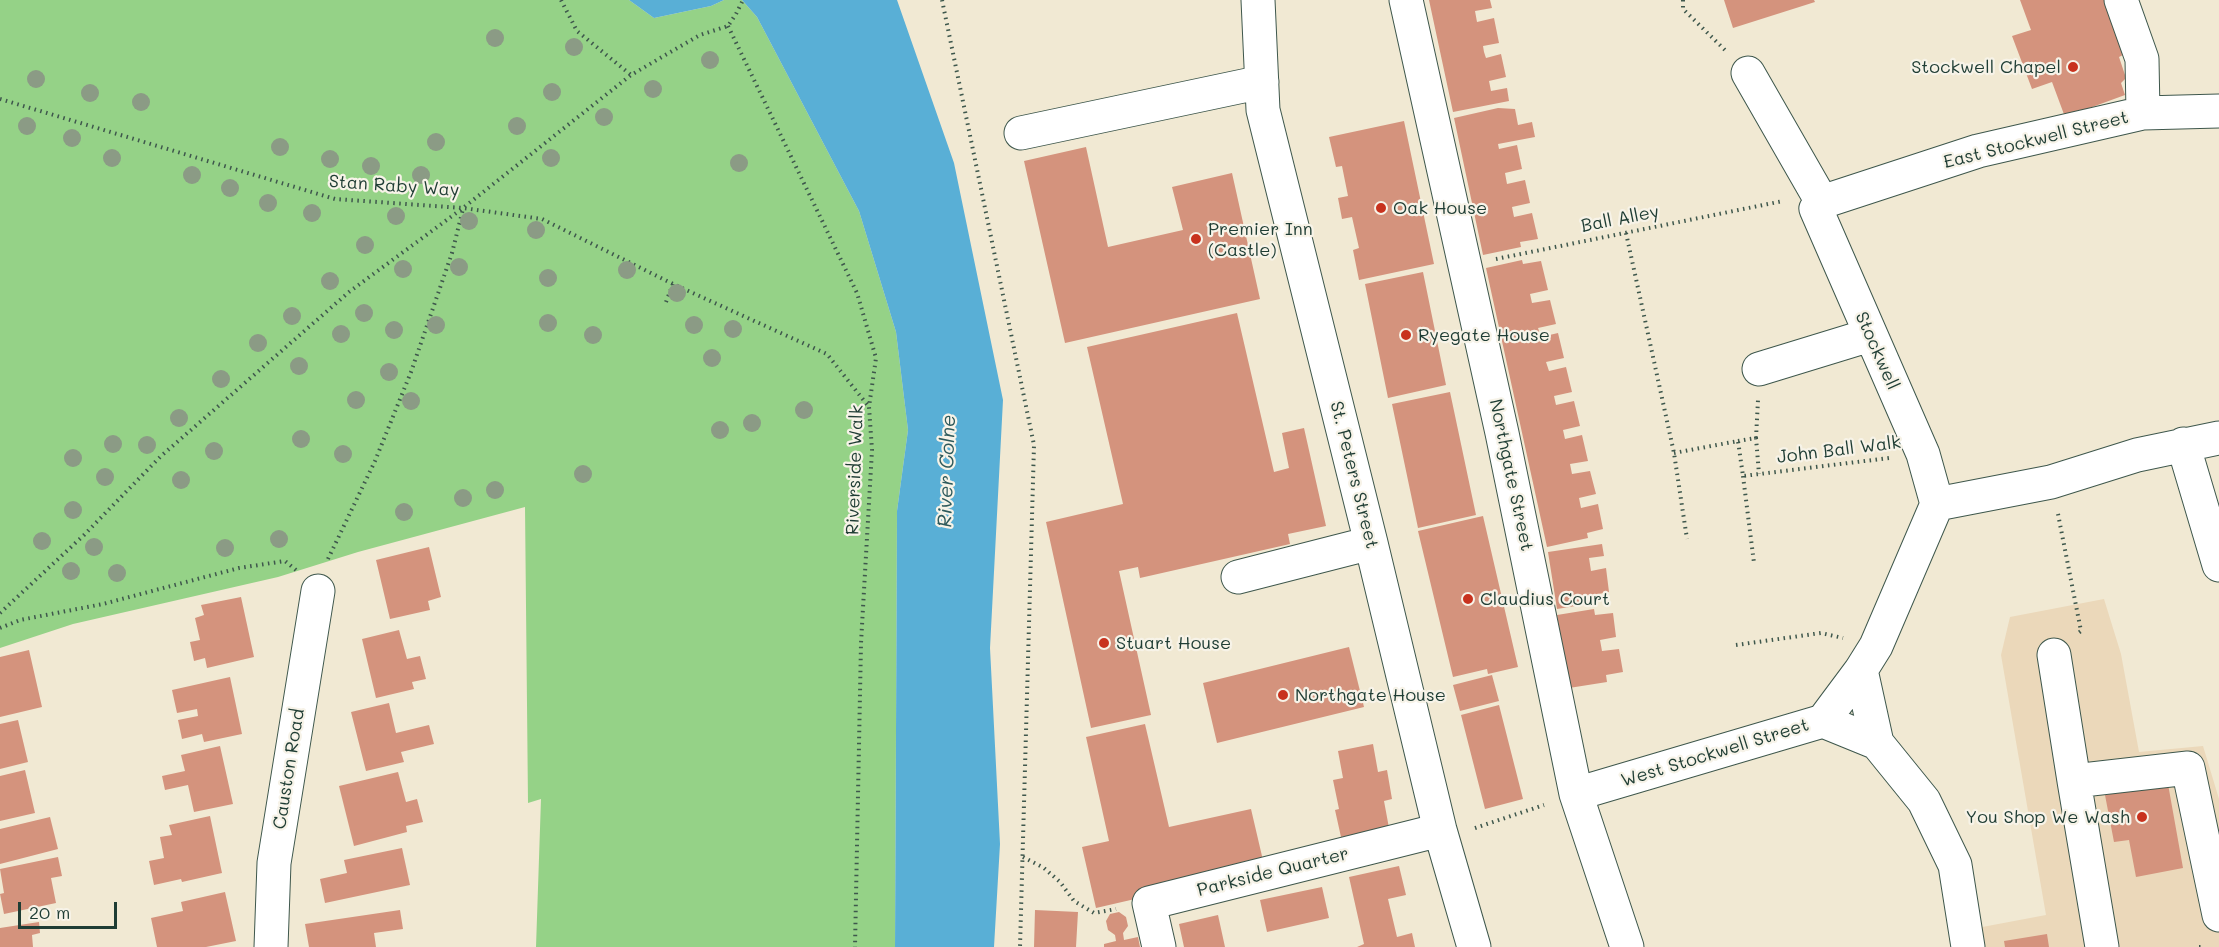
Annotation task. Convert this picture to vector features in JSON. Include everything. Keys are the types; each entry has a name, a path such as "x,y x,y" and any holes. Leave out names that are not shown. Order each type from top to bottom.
{"street":[{"name":"St. Peters Street","path":"1258,0 1263,110 1441,834 1474,947"},
{"name":"Northgate Street","path":"1406,0 1502,433 1576,795 1627,947"},
{"path":"2121,0 2142,59 2143,113"},
{"path":"1748,73 1822,202"},
{"path":"1020,133 1262,82"},
{"name":"East Stockwell Street","path":"1822,202 1978,151 2143,113 2219,111"},
{"name":"Stockwell","path":"1822,202 1816,209 1923,454 1937,504"},
{"path":"1759,369 1870,335"},
{"path":"1937,504 2051,482 2137,455 2219,438"},
{"path":"2183,444 2219,565"},
{"name":"West Stockwell Street","path":"1576,795 1823,721 1869,658 1937,504"},
{"path":"1238,577 1371,543"},
{"name":"Causton Road","path":"271,947 275,853 318,591"},
{"path":"2054,655 2102,947"},
{"path":"1869,658 1877,743"},
{"path":"1823,721 1877,743 1924,801 1955,865 1968,947"},
{"path":"2074,781 2188,768 2219,915"},
{"name":"Parkside Quarter","path":"1149,903 1441,834"},
{"path":"1149,903 1159,947"}],"path":[{"path":"561,0 576,31 631,75"},
{"path":"728,26 742,0"},
{"path":"942,0 1034,445 1020,947"},
{"path":"1683,0 1683,9 1748,73"},
{"name":"Stan Raby Way","path":"0,99 335,199 463,208 631,75 700,35 728,26"},
{"name":"Riverside Walk","path":"728,26 857,294 876,358 869,407 872,450 861,644 855,947"},
{"name":"Ball Alley","path":"1465,266 1780,201"},
{"path":"0,613 84,535 160,458 253,375 349,292 463,208 542,219 673,284 827,354 869,407"},
{"path":"0,628 20,620 103,604 239,568 285,561 318,591 326,562 375,461 411,372 452,253 463,208"},
{"path":"1626,232 1674,453 1687,539"},
{"path":"666,302 673,284"},
{"name":"John Ball Walk","path":"1738,441 1756,438 1759,474"},
{"path":"1674,453 1738,441 1754,563"},
{"name":"John Ball Walk","path":"1743,476 1923,454"},
{"path":"2051,482 2069,560 2081,631 2054,655"},
{"path":"1736,645 1821,633 1869,658"},
{"path":"1441,834 1576,795"},
{"path":"1023,857 1044,868 1060,882 1074,901 1094,913 1149,903"}],"shaded area":[{"path":"2104,599 2121,654 2139,752 2203,746 2219,799 2219,947 1980,947 1977,928 2046,915 2001,655 2010,617"}],"green space":[{"path":"0,0 629,0 654,18 711,6 724,0 742,0 757,17 859,211 896,332 908,430 897,511 895,947 536,947 541,799 528,803 525,507 358,552 278,577 73,624 0,648"}],"water":[{"path":"629,0 724,0 711,6 654,18"},
{"name":"River Colne","path":"742,0 897,0 954,163 1003,400 990,648 1000,844 994,947 895,947 897,511 908,430 896,332 859,211 757,17"}],"building":[{"path":"1429,0 1490,0 1492,8 1475,11 1477,22 1494,18 1499,43 1483,46 1484,52 1486,58 1501,54 1506,77 1489,81 1491,91 1507,88 1509,101 1453,112"},
{"path":"1724,0 1814,0 1815,2 1733,28"},
{"name":"Stockwell Chapel","path":"2020,0 2112,0 2133,50 2119,57 2126,78 2121,83 2125,95 2065,117 2052,82 2032,89 2012,36 2031,30"},
{"path":"1498,108 1515,109 1518,125 1532,122 1535,137 1498,144 1499,149 1517,145 1522,169 1505,173 1507,184 1525,180 1530,203 1512,207 1514,217 1532,213 1538,239 1520,242 1521,247 1483,255 1454,118"},
{"name":"Oak House","path":"1404,121 1434,264 1359,280 1353,250 1359,248 1352,217 1342,219 1338,198 1348,196 1342,166 1336,167 1329,137"},
{"name":"Premier Inn (Castle)","path":"1086,147 1108,247 1183,230 1172,187 1232,173 1260,299 1065,343 1024,161"},
{"path":"1522,260 1523,264 1541,261 1548,290 1530,294 1532,303 1550,300 1556,324 1538,328 1541,337 1558,333 1564,358 1546,362 1549,371 1566,367 1572,392 1554,396 1556,405 1574,401 1580,426 1563,430 1565,439 1582,435 1588,461 1570,464 1572,474 1590,471 1596,494 1579,498 1581,508 1598,504 1603,529 1587,533 1588,538 1547,547 1486,268"},
{"name":"Ryegate House","path":"1423,272 1446,385 1388,398 1365,284"},
{"path":"1237,313 1274,472 1289,468 1282,433 1304,428 1326,526 1288,534 1290,544 1140,578 1138,567 1119,571 1151,715 1091,728 1046,522 1123,504 1087,347"},
{"path":"1450,392 1476,515 1418,528 1392,404"},
{"name":"Claudius Court","path":"1483,516 1518,667 1488,674 1487,669 1453,677 1418,531"},
{"path":"1602,544 1604,556 1589,558 1591,571 1606,568 1609,592 1593,595 1594,603 1557,609 1548,552"},
{"path":"429,547 441,597 428,601 430,610 390,619 376,560"},
{"path":"241,597 254,657 207,668 205,658 194,661 190,642 200,640 195,618 204,615 201,605"},
{"path":"1594,609 1595,615 1613,613 1616,637 1600,640 1602,651 1619,649 1623,672 1606,675 1607,682 1569,688 1557,615"},
{"path":"399,630 407,659 420,656 426,679 412,682 414,689 376,698 362,639"},
{"name":"Northgate House","path":"1349,647 1364,707 1217,743 1203,683"},
{"path":"29,650 42,707 0,717 0,657"},
{"path":"1492,675 1499,701 1460,711 1453,685"},
{"path":"230,677 242,734 204,742 202,734 182,739 178,720 198,716 197,709 177,713 172,690"},
{"path":"389,703 396,733 429,725 434,744 401,752 404,762 366,771 351,712"},
{"path":"1499,705 1523,799 1485,809 1461,715"},
{"path":"18,720 28,762 0,769 0,724"},
{"path":"1145,724 1169,827 1251,809 1265,869 1096,908 1082,847 1109,841 1086,737"},
{"path":"1373,744 1378,772 1387,770 1392,799 1384,801 1389,828 1341,837 1335,810 1339,809 1333,780 1343,778 1338,751"},
{"path":"220,746 233,804 194,812 188,785 165,790 162,776 185,771 181,755"},
{"path":"25,770 35,813 0,821 0,776"},
{"path":"398,772 406,802 417,799 423,822 406,826 407,832 354,846 339,786"},
{"name":"You Shop We Wash","path":"2168,784 2183,868 2136,877 2129,840 2114,842 2105,795"},
{"path":"210,816 222,873 182,882 181,879 154,885 149,861 164,858 160,837 172,835 169,825"},
{"path":"50,817 58,849 0,864 0,829"},
{"path":"402,848 410,885 325,903 320,879 347,873 344,860"},
{"path":"58,857 62,876 51,878 56,903 4,914 0,894 4,893 0,869"},
{"path":"1399,866 1406,895 1388,899 1397,937 1412,933 1415,947 1357,947 1364,944 1349,877"},
{"path":"1322,887 1329,918 1267,932 1260,900"},
{"path":"225,892 236,941 206,947 157,947 151,918 183,911 181,902"},
{"path":"400,910 403,929 374,933 376,947 309,947 305,924"},
{"path":"1035,910 1078,912 1076,947 1034,947"},
{"path":"1119,912 1126,917 1128,926 1123,933 1124,940 1138,937 1140,947 1104,947 1104,944 1116,941 1115,935 1108,930 1106,921 1110,914"},
{"path":"1218,915 1225,947 1184,947 1179,924"},
{"path":"39,922 40,933 32,935 33,947 0,947 0,928"},
{"path":"2047,934 2049,947 2005,947 2004,941"}],"place":[{"name":"Stockwell Chapel","path":"2073,67"},
{"name":"Oak House","path":"1381,208"},
{"name":"Premier Inn (Castle)","path":"1196,239"},
{"name":"Ryegate House","path":"1406,335"},
{"name":"Claudius Court","path":"1468,599"},
{"name":"Stuart House","path":"1104,643"},
{"name":"Northgate House","path":"1283,695"},
{"name":"You Shop We Wash","path":"2142,817"}]}
